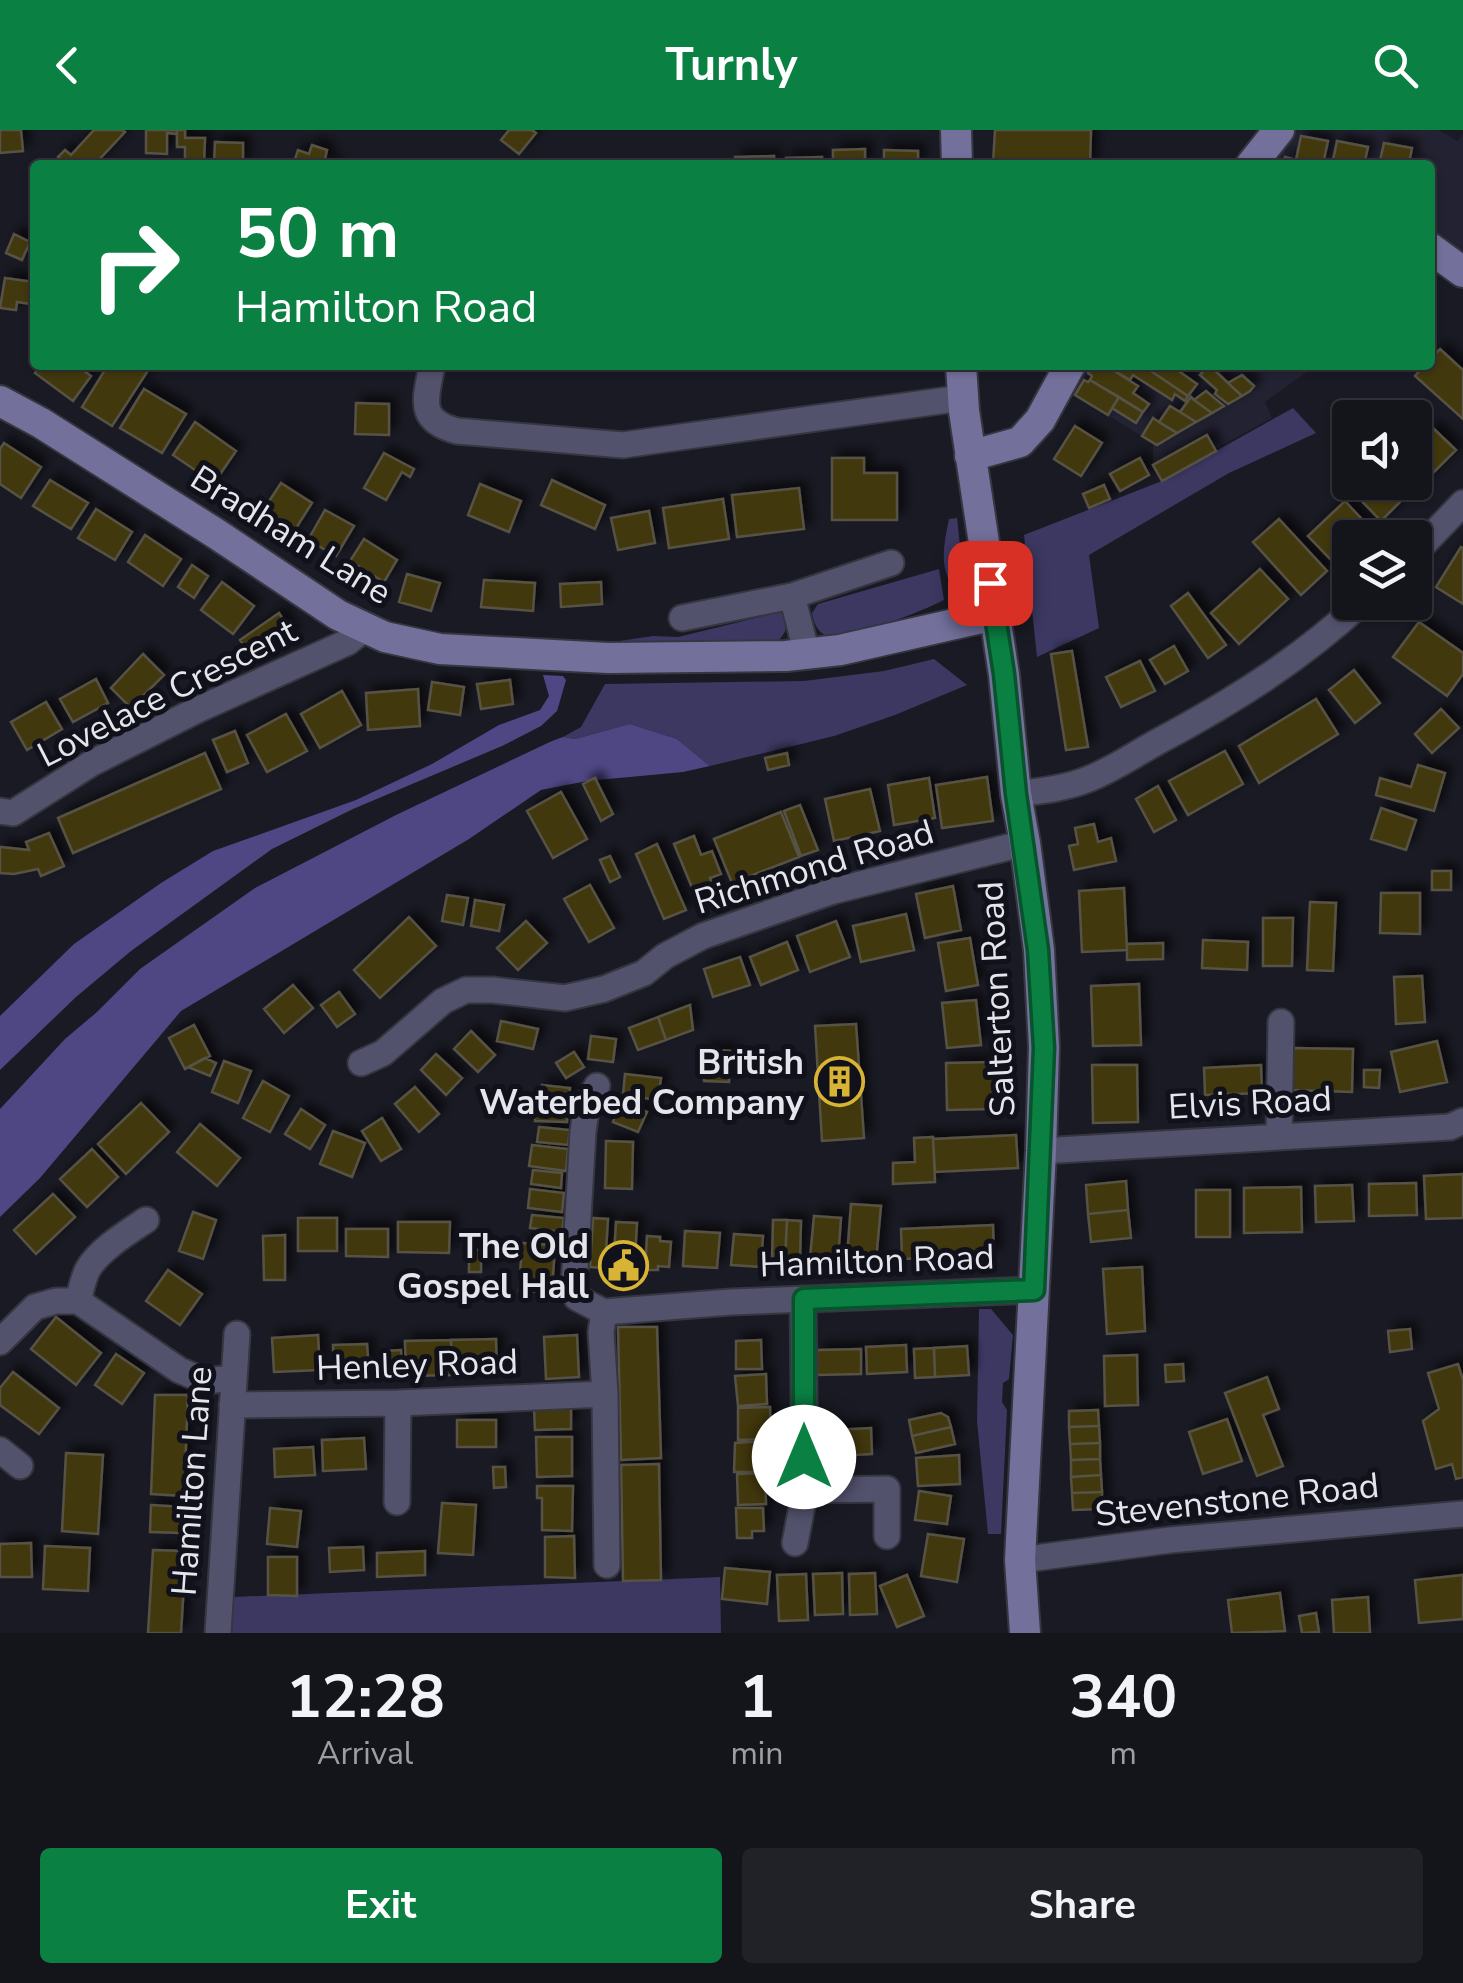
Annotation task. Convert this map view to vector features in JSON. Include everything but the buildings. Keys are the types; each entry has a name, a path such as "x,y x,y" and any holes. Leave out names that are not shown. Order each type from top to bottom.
{"main road":[{"path":"956,130 957,160"},
{"path":"1255,160 1279,130"},
{"path":"1435,252 1463,272"},
{"name":"Salterton Road","path":"962,370 962,398 1004,674 1038,950 1044,1048 1020,1560 1024,1633"},
{"path":"970,456 1020,442 1040,420 1067,370"},
{"name":"Bradham Lane","path":"0,401 215,533 338,615 385,637 440,650 608,658 764,657 840,650 994,615"}],"street":[{"path":"431,370 425,402 435,423 442,427 624,445 962,398"},
{"path":"1432,535 1463,503"},
{"path":"682,618 792,596 891,564"},
{"path":"792,596 807,654"},
{"path":"1016,794 1051,790 1089,779 1274,674 1343,620"},
{"name":"Lovelace Crescent","path":"0,811 13,813 92,762 348,642 364,628"},
{"name":"Richmond Road","path":"361,1064 383,1053 443,1002 466,990 565,998 604,990 644,973 678,947 703,936 834,891 1025,843"},
{"path":"1279,1136 1281,1022"},
{"path":"597,1086 587,1103 574,1286 577,1298 604,1312 601,1332 607,1565"},
{"name":"Elvis Road","path":"1041,1151 1450,1126 1463,1121"},
{"path":"78,1301 85,1274 93,1262 146,1220"},
{"name":"Hamilton Road","path":"604,1312 1034,1290"},
{"path":"795,1543 805,1490 804,1299"},
{"path":"0,1342 34,1306 78,1301 179,1370 205,1381 233,1378"},
{"name":"Hamilton Lane","path":"218,1633 236,1334"},
{"name":"Henley Road","path":"232,1406 605,1394"},
{"path":"396,1502 398,1403"},
{"path":"805,1490 887,1488 887,1536"},
{"name":"Stevenstone Road","path":"1020,1560 1170,1540 1463,1514"}],"shaded area":[{"path":"1291,130 1438,130 1458,141 1463,134 1463,258 1435,240 1435,160 1271,160"},
{"path":"1081,370 1310,370 1265,402 1272,418 1162,478 1153,465 1153,443 1069,392"},
{"path":"1293,408 1316,433 1229,473 1089,555 1099,628 1037,657 1024,535 1162,481"},
{"path":"957,518 963,573 955,590 946,573 944,556 949,519"},
{"path":"939,569 944,600 934,605 846,635 823,634 815,624 812,613 818,604"},
{"path":"780,612 787,619 785,632 777,643 611,645 653,636 678,637"},
{"path":"934,659 967,685 834,736 710,766 677,739 630,724 575,739 563,737 581,727 605,684 804,681 884,671"},
{"path":"543,675 563,676 566,680 557,711 541,726 272,849 131,951 0,1070 0,1016 74,944 213,851 356,800 432,764 499,725 540,710 549,696"},
{"path":"630,724 677,739 710,766 541,790 469,839 181,1011 40,1178 0,1217 0,1109 65,1039 140,969 255,888 396,815 552,741"},
{"path":"979,1309 991,1309 1013,1335 1009,1379 1003,1383 1002,1402 1007,1410 1001,1534 988,1534 977,1421"},
{"path":"720,1577 721,1633 231,1633 233,1597"}],"place":[{"name":"British Waterbed Company","path":"839,1082"},
{"name":"The Old Gospel Hall","path":"624,1266"}],"route":[{"path":"804,1457 804,1299 1034,1290 1044,1048 1038,950 990,583"}]}
